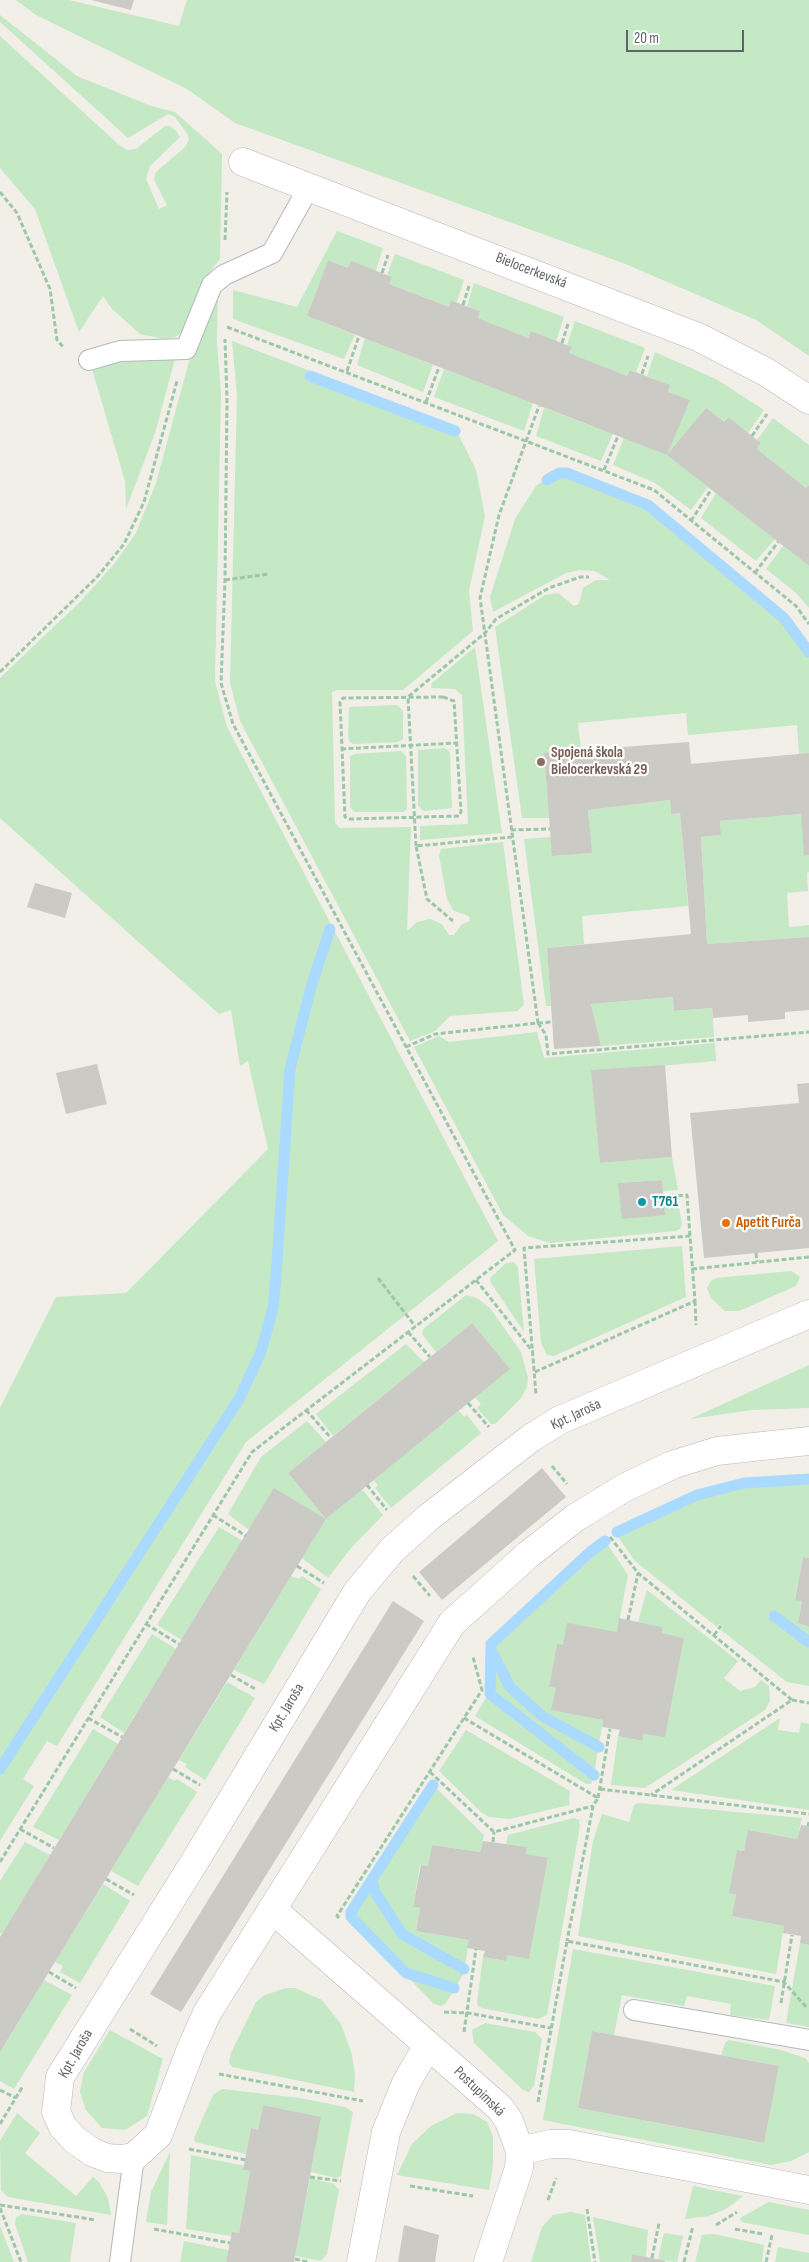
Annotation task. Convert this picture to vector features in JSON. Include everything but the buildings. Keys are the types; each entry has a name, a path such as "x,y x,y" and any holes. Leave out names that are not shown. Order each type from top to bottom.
{"street":[{"name":"Bielocerkevská","path":"243,162 698,337 766,372 809,400"},
{"name":"Kpt. Jaroša","path":"134,2157 108,2158 92,2152 74,2140 63,2128 56,2112 60,2077 197,1858 357,1592 392,1550 430,1517 531,1438 560,1420 809,1314"},
{"path":"134,2157 158,2135 207,2013 452,1623 529,1554 574,1518 624,1488 672,1465 717,1450 809,1441"},
{"name":"Postupimská","path":"272,1909 500,2108 512,2128 520,2151 519,2168 488,2262"},
{"path":"361,2262 386,2132 406,2083 428,2045"},
{"path":"520,2151 550,2144 569,2144 809,2190"}],"lane":[{"path":"89,360 120,351 186,349 212,285 224,275 272,253 309,187"},
{"path":"634,2010 809,2040"},
{"path":"120,2262 134,2157"}],"path":[{"path":"0,192 17,213 50,289 57,340 70,354 89,360"},
{"path":"463,305 470,283"},
{"path":"562,343 569,321"},
{"path":"224,326 347,371 654,490 796,606 809,624"},
{"path":"347,371 359,336"},
{"path":"0,672 98,576 124,544 144,502 186,349"},
{"path":"642,374 650,352"},
{"path":"426,402 439,367"},
{"path":"227,400 225,580 221,683 233,724 515,1250"},
{"path":"539,406 499,515 480,598 538,1023 546,1035 548,1054 809,1032"},
{"path":"752,436 773,407"},
{"path":"604,470 618,436"},
{"path":"691,521 711,490"},
{"path":"755,572 778,542"},
{"path":"225,580 269,574"},
{"path":"408,697 485,633 496,619 549,588 580,576 589,577"},
{"path":"443,696 454,701 457,743 461,812 459,816 350,819 345,817 340,702 343,698 443,696"},
{"path":"408,697 409,745 416,846 428,898 453,921"},
{"path":"341,750 457,743"},
{"path":"511,830 550,829"},
{"path":"416,846 512,837"},
{"path":"406,1047 435,1034 552,1022"},
{"path":"524,1248 535,1372 695,1301 687,1196 664,1197"},
{"path":"0,1862 252,1452 515,1250 690,1236"},
{"path":"756,1252 757,1262"},
{"path":"692,1269 809,1256"},
{"path":"378,1278 415,1326"},
{"path":"476,1280 533,1352"},
{"path":"408,1332 430,1357"},
{"path":"468,1403 494,1432"},
{"path":"306,1410 331,1438"},
{"path":"548,1461 570,1487"},
{"path":"367,1485 392,1516"},
{"path":"212,1515 246,1536"},
{"path":"615,1543 638,1573 792,1700 809,1703"},
{"path":"297,1566 330,1587"},
{"path":"410,1572 432,1598"},
{"path":"628,1620 638,1573"},
{"path":"146,1624 179,1644"},
{"path":"714,1635 721,1626"},
{"path":"344,1923 337,1916 482,1690 470,1648"},
{"path":"231,1675 264,1694"},
{"path":"651,1795 792,1700"},
{"path":"88,1718 122,1737"},
{"path":"464,1718 598,1798"},
{"path":"537,2108 567,1941 593,1806 600,1790 610,1728"},
{"path":"173,1769 206,1789"},
{"path":"430,1772 494,1832"},
{"path":"600,1790 809,1814"},
{"path":"494,1832 593,1806"},
{"path":"808,1826 809,1822"},
{"path":"20,1829 54,1848"},
{"path":"492,1842 494,1832"},
{"path":"106,1879 139,1898"},
{"path":"780,2004 792,1935"},
{"path":"567,1941 784,1982 809,2010"},
{"path":"463,2040 476,1949"},
{"path":"49,1972 82,1991"},
{"path":"442,2012 468,2013 551,2028"},
{"path":"125,2027 164,2050"},
{"path":"214,2074 363,2102"},
{"path":"0,2090 16,2098"},
{"path":"181,2147 246,2160"},
{"path":"310,2176 349,2182"},
{"path":"424,2188 450,2192"},
{"path":"0,2208 20,2262"},
{"path":"587,2209 595,2262"},
{"path":"652,2258 659,2223"},
{"path":"684,2262 693,2226"},
{"path":"735,2229 763,2234"},
{"path":"766,2262 772,2235"},
{"path":"295,2259 308,2262"}],"green space":[{"path":"16,0 69,0 179,26 187,0 809,0 809,356 756,320 623,263 235,123 187,89 36,15"},
{"path":"0,15 77,76 151,106 175,112 222,154 220,259 206,277 182,333 175,337 164,339 140,334 112,309 103,296 79,332 35,209 0,168 0,36 118,144 127,150 136,149 165,126 170,126 176,131 180,137 150,166 146,179 159,209 167,205 154,180 156,172 185,147 189,140 188,135 175,117 168,114 128,138 0,22"},
{"path":"337,231 383,248 376,271 348,268 328,260 307,316 355,335 344,359 233,319 233,290 297,307"},
{"path":"395,254 464,280 457,302 451,300 449,307 389,284 392,277 387,275"},
{"path":"474,283 564,317 556,341 531,331 528,338 478,318 480,311 467,306"},
{"path":"218,292 217,342 221,394 215,681 227,727 498,1241 246,1442 57,1746 47,1741 23,1779 34,1786 0,1841 0,1408 56,1297 126,1293 268,1149 248,1061 240,1066 231,1010 219,1014 0,818 0,678 82,600 114,564 136,533 156,483 193,347"},
{"path":"575,321 645,348 636,372 631,370 627,376 569,353 572,347 567,345"},
{"path":"365,338 433,365 423,392 357,365"},
{"path":"232,341 454,426 476,470 485,516 469,591 473,631 403,690 337,690 332,692 335,823 340,828 411,827 407,931 417,922 430,919 442,924 449,935 454,935 462,924 470,921 469,916 454,911 447,899 439,855 441,849 503,842 524,1005 517,1011 450,1016 435,1031 410,1041 240,721 230,683 237,396"},
{"path":"655,352 716,379 764,410 748,433 727,417 724,422 668,455 708,487 691,510 655,483 613,465 624,438 667,455 689,400 668,392 670,385 647,376"},
{"path":"130,359 175,359 155,433 126,509 125,481 92,369"},
{"path":"444,369 533,403 524,431 434,397"},
{"path":"544,408 613,434 601,461 536,436"},
{"path":"773,418 809,445 809,485 806,488 757,449 761,443 757,440"},
{"path":"567,470 648,503 786,613 809,646 809,753 799,754 797,725 688,735 686,713 578,723 581,751 544,754 549,818 522,818 495,627 545,595 558,593 574,606 579,604 583,588 596,580 610,580 595,571 579,570 566,573 493,612 490,597 515,519 536,486 556,472"},
{"path":"716,493 775,539 756,561 701,518"},
{"path":"783,546 809,566 809,608 796,593 766,569"},
{"path":"475,647 502,833 420,840 420,826 468,824 462,695 455,689 431,688 432,683"},
{"path":"397,705 403,711 403,739 398,742 353,744 350,742 348,737 349,707"},
{"path":"444,748 450,753 452,808 424,811 418,806 418,750"},
{"path":"401,751 406,756 407,809 403,812 354,812 350,807 350,756 355,754"},
{"path":"670,800 671,814 680,813 688,906 582,916 584,944 547,948 551,1006 546,1006 524,839 551,837 553,856 591,853 588,810"},
{"path":"801,814 805,856 809,855 808,891 787,893 789,927 809,925 809,937 707,944 701,837 721,835 720,821"},
{"path":"673,997 674,1011 712,1008 714,1037 601,1046 591,1004"},
{"path":"537,1032 544,1058 715,1043 716,1061 592,1072 600,1163 672,1157 678,1190 663,1191 662,1180 618,1183 665,1215 664,1206 679,1206 682,1224 680,1229 676,1231 550,1243 528,1236 503,1215 414,1047 439,1036 449,1042"},
{"path":"682,1246 686,1297 554,1356 547,1355 541,1343 534,1259"},
{"path":"514,1262 518,1268 524,1332 491,1283 490,1278 506,1263"},
{"path":"791,1271 800,1277 796,1286 739,1311 725,1311 711,1298 707,1288 711,1281 716,1278"},
{"path":"466,1295 477,1298 490,1308 521,1352 528,1378 527,1387 521,1398 495,1424 491,1424 477,1408 481,1404 475,1397 509,1369 472,1323 436,1352 422,1334 423,1329"},
{"path":"406,1344 424,1362 333,1436 316,1414"},
{"path":"809,1365 809,1408 752,1410 690,1419"},
{"path":"459,1411 464,1417 467,1415 481,1433 391,1508 375,1488 378,1485 373,1480"},
{"path":"307,1421 326,1442 288,1473 326,1519 249,1530 228,1514 261,1457"},
{"path":"809,1479 809,1558 803,1557 795,1599 802,1601 798,1623 809,1627 809,1686 787,1682 721,1630 723,1627 719,1624 717,1627 635,1561 616,1534 697,1495 744,1484"},
{"path":"362,1489 383,1515 351,1548 328,1578 302,1558 326,1519"},
{"path":"219,1527 243,1541 182,1640 157,1625"},
{"path":"606,1542 628,1575 617,1632 557,1645 549,1687 556,1688 552,1710 603,1720 593,1780 591,1784 586,1784 475,1716 488,1694 491,1694 493,1645"},
{"path":"291,1576 299,1579 302,1576 321,1589 264,1684 234,1670"},
{"path":"647,1590 738,1661 724,1678 740,1691 755,1687 761,1680 769,1686 770,1701 765,1710 645,1788 611,1785 618,1736 641,1741 643,1734 665,1736 684,1638 662,1633 662,1627 638,1622"},
{"path":"152,1634 176,1649 124,1733 100,1717"},
{"path":"227,1682 255,1698 205,1780 185,1767 187,1764 179,1760"},
{"path":"780,1718 778,1730 799,1733 801,1722 809,1724 809,1810 671,1790"},
{"path":"93,1729 118,1744 59,1840 33,1827"},
{"path":"466,1730 570,1791 569,1805 510,1819 489,1817 481,1812 439,1771"},
{"path":"168,1777 175,1781 177,1779 197,1792 138,1886 111,1871"},
{"path":"431,1783 484,1835 480,1852 432,1845 428,1866 420,1865 413,1907 420,1908 416,1931 469,1940 464,1973 446,2003 441,2006 434,2004 348,1916 349,1911"},
{"path":"639,1803 802,1818 797,1839 749,1830 744,1851 737,1850 736,1894 732,1916 784,1926 776,1974 578,1936 593,1841 602,1814 629,1822 634,1805"},
{"path":"574,1818 579,1820 580,1826 547,2015 538,2019 482,2008 478,2006 477,2002 483,1957 505,1961 507,1955 529,1958 548,1859 526,1854 527,1847 506,1844 508,1835"},
{"path":"25,1842 50,1855 2,1934 0,1933 0,1881"},
{"path":"103,1884 130,1901 80,1983 60,1972 63,1966 55,1962"},
{"path":"800,1943 809,1945 809,2027 786,2023"},
{"path":"573,1949 775,1986 769,2020 730,2015 731,2004 687,1996 684,2006 622,1995 614,2035 592,2031 578,2108 763,2143 779,2066 721,2055 725,2043 729,2040 781,2050 805,2058 809,2063 809,2152 791,2161 771,2165 543,2120"},
{"path":"44,1980 72,1995 14,2089 0,2081 0,2052"},
{"path":"286,1988 295,1988 322,2000 341,2024 352,2055 355,2076 354,2092 232,2067 229,2062 231,2053 256,2002 265,1995"},
{"path":"485,2023 535,2032 542,2039 534,2086 529,2092 523,2090 474,2043 472,2030"},
{"path":"110,2030 163,2059 147,2116 125,2130 102,2128 86,2110 80,2092 84,2072"},
{"path":"222,2089 300,2098 345,2107 353,2112 341,2176 336,2178 311,2172 320,2117 263,2105 258,2130 251,2128 246,2154 195,2142 194,2138 213,2095"},
{"path":"17,2113 40,2133 25,2153 76,2196 93,2177 99,2182 108,2198 111,2215 8,2197 1,2190 0,2141"},
{"path":"457,2113 473,2114 487,2122 493,2137 493,2164 489,2190 397,2175 412,2144 431,2126"},
{"path":"170,2152 167,2225 146,2222 151,2192"},
{"path":"191,2155 245,2166 244,2170 250,2171 239,2233 231,2236 186,2229"},
{"path":"310,2178 334,2184 339,2190 327,2254 321,2261 295,2256"},
{"path":"693,2186 743,2196 726,2209 709,2216 685,2219"},
{"path":"769,2202 809,2210 809,2235 741,2222 740,2218"},
{"path":"571,2212 585,2215 591,2262 531,2262 542,2227 553,2215"},
{"path":"22,2214 76,2223 70,2262 28,2262 15,2224 16,2217"},
{"path":"593,2217 648,2230 646,2257 632,2254 631,2262 600,2262"},
{"path":"0,2226 14,2262 0,2262"},
{"path":"665,2233 683,2236 677,2262 658,2260"},
{"path":"714,2234 764,2245 762,2262 695,2262 702,2235"},
{"path":"184,2241 228,2250 226,2262 180,2262"},
{"path":"778,2247 809,2253 809,2262 775,2262"}],"waterway":[{"path":"310,376 455,431"},
{"path":"547,480 559,473 567,473 648,505 784,618 809,652"},
{"path":"0,1769 239,1399 261,1352 273,1308 290,1069 311,987 330,929"},
{"path":"617,1532 697,1495 744,1483 809,1479"},
{"path":"594,1775 490,1694 491,1644 590,1552 605,1541"},
{"path":"774,1616 809,1642"},
{"path":"493,1654 510,1687 542,1716 599,1747"},
{"path":"433,1785 351,1912 351,1917 406,1973 454,1988"},
{"path":"372,1880 375,1892 402,1934 464,1969"}],"place":[{"name":"Spojená škola Bielocerkevská 29","path":"541,762"},
{"name":"T761","path":"642,1202"},
{"name":"Apetit Furča","path":"726,1223"}]}
